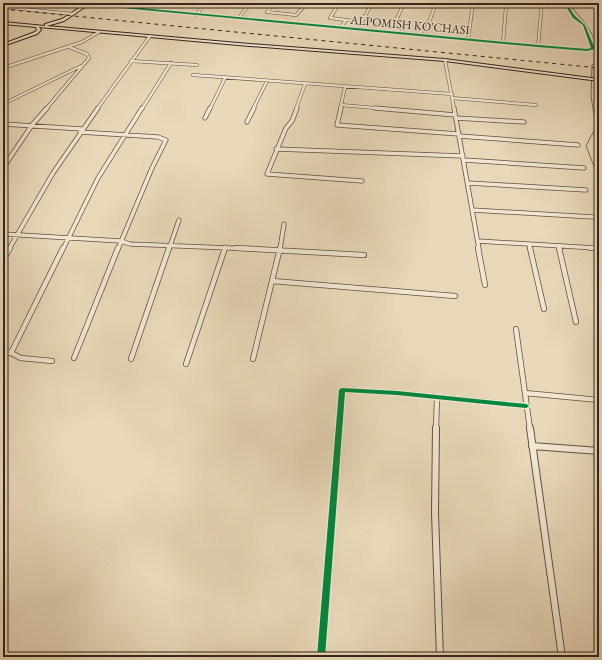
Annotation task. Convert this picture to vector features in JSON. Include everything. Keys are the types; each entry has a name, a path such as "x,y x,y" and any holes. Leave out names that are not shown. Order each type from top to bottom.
{"main road":[{"path":"43,26 63,20 88,4"},
{"path":"63,20 60,24 63,28"},
{"path":"3,22 242,44"},
{"path":"3,22 99,32 445,60 598,80"},
{"path":"23,38 39,30 37,26"},
{"path":"3,46 41,32 63,28"}],"street":[{"name":"ALPOMISH KO'CHASI","path":"79,3 468,40 587,50 593,49 584,25 574,17 565,3"},
{"path":"196,15 206,3"},
{"path":"241,18 241,15 250,3"},
{"path":"274,3 267,12 284,15 298,14 306,3"},
{"path":"339,3 330,18 362,22 372,3"},
{"path":"401,34 402,26 394,25 404,3"},
{"path":"424,36 436,3"},
{"path":"468,40 473,3"},
{"path":"503,43 506,6 508,3 514,3"},
{"path":"538,46 542,3"},
{"path":"3,7 73,14"},
{"path":"278,22 284,15"},
{"path":"340,28 346,20"},
{"path":"3,68 69,47 82,42 99,32"},
{"path":"3,260 16,234 81,130 150,36"},
{"path":"3,168 32,125 89,58 87,54 69,47"},
{"path":"445,60 485,285"},
{"path":"132,61 197,65"},
{"path":"11,353 98,178 171,63"},
{"path":"3,104 83,65"},
{"path":"193,75 452,96 536,105"},
{"path":"205,118 225,78"},
{"path":"247,122 267,81"},
{"path":"305,84 292,121 288,124 276,149 267,174 362,181"},
{"path":"345,87 337,125 578,145"},
{"path":"341,106 524,122"},
{"path":"3,124 32,125 158,137 166,140 152,168 121,241 74,358"},
{"path":"276,149 463,158 584,168"},
{"path":"468,183 586,190"},
{"path":"472,210 593,217"},
{"path":"131,359 179,220"},
{"path":"253,359 280,250 284,224"},
{"path":"3,234 121,241 130,244 225,247 364,255"},
{"path":"478,241 596,248"},
{"path":"529,244 544,309"},
{"path":"559,246 576,322"},
{"path":"186,364 225,247"},
{"path":"272,281 455,296"},
{"path":"516,329 562,657"},
{"path":"3,352 11,353 21,358 52,361"},
{"path":"321,657 342,390 437,397 526,406"},
{"path":"525,393 599,400"},
{"path":"437,397 435,513 440,657"},
{"path":"532,446 599,451"}],"waterway":[{"path":"568,3 585,23 599,46"},
{"path":"599,61 592,65 591,96 596,127 586,146 595,169 599,198"}],"railway":[{"path":"3,9 599,68"}],"cycle path":[{"path":"79,3 538,46 587,50 593,49 584,25 574,17 565,3"},
{"path":"321,657 342,390 397,393 526,406"}]}
